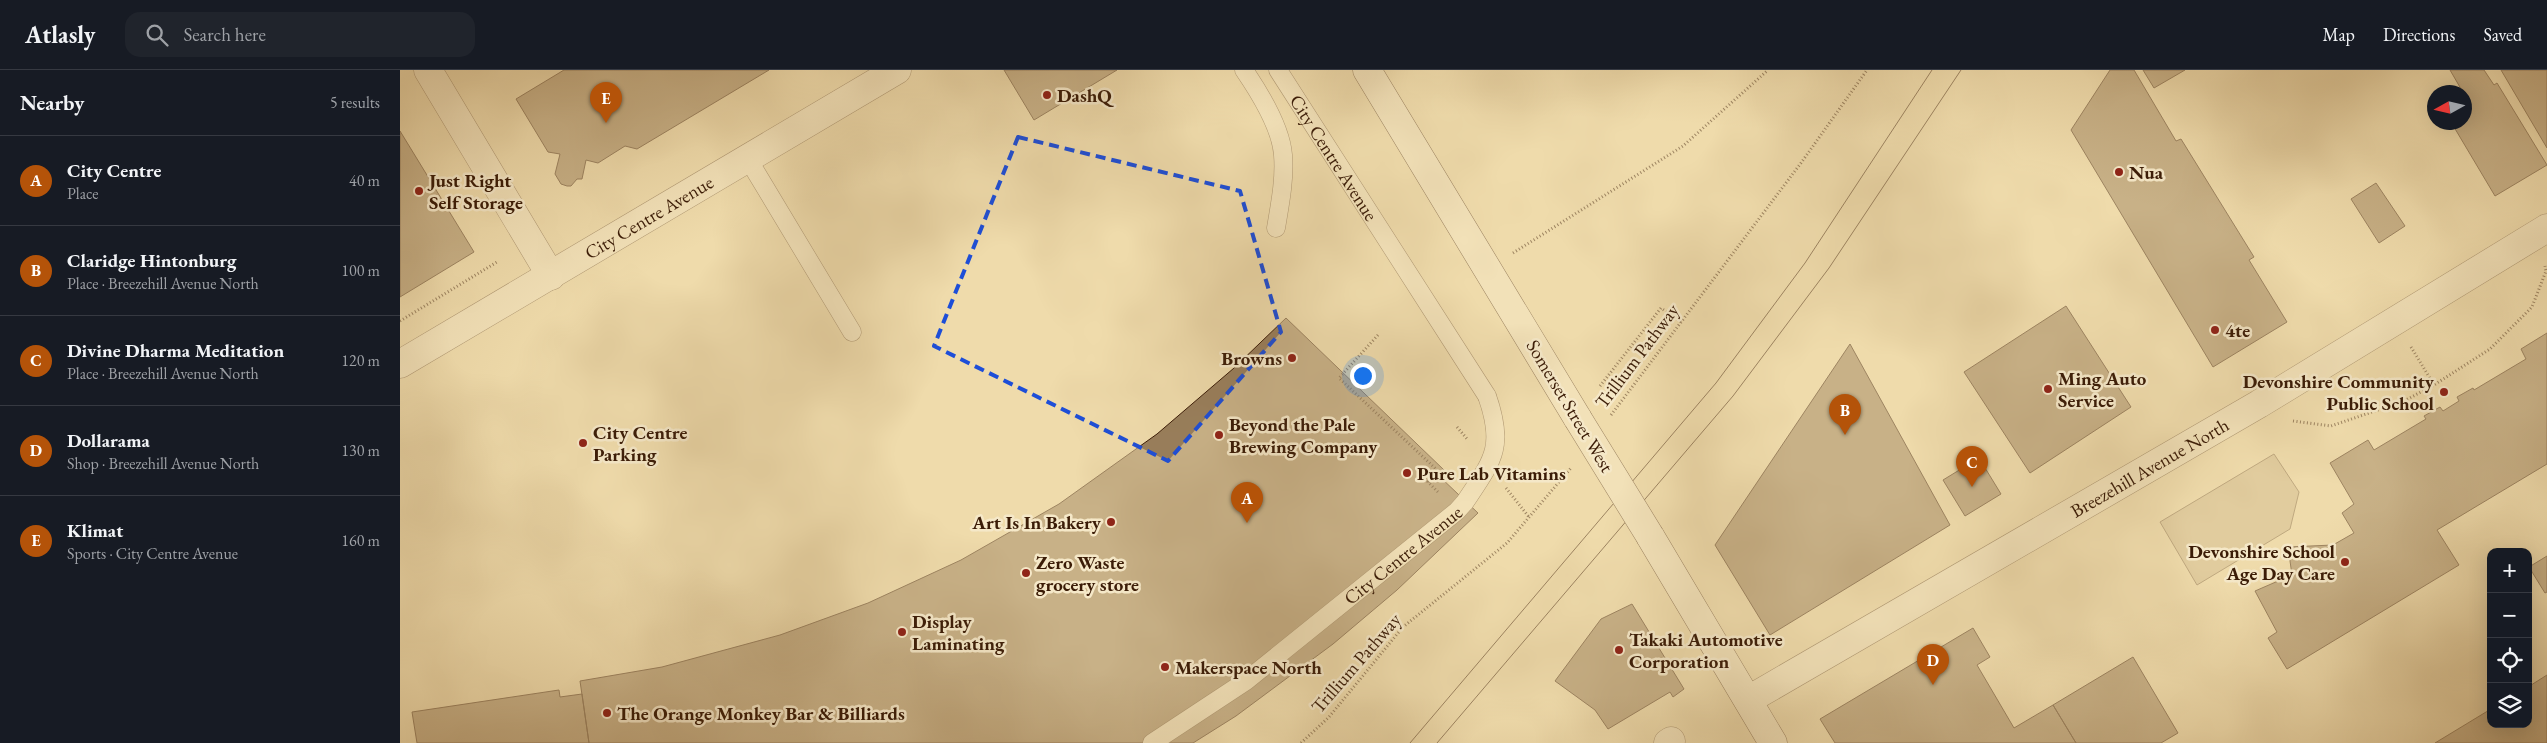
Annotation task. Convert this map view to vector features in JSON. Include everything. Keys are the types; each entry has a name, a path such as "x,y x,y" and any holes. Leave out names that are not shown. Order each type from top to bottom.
{"street":[{"path":"428,70 551,276"},
{"name":"City Centre Avenue","path":"400,364 897,70"},
{"name":"Somerset Street West","path":"1367,70 1650,536 1773,743"},
{"name":"Breezehill Avenue North","path":"1748,700 2259,404 2540,232"}],"lane":[{"path":"1244,70 1268,110 1283,152 1283,179 1276,228"},
{"name":"City Centre Avenue","path":"1152,743 1246,681 1465,502 1495,454 1495,419 1487,396 1278,70"},
{"path":"748,158 852,332"}],"path":[{"path":"1487,270 1683,146 1768,70"},
{"name":"Trillium Pathway","path":"1609,417 1801,163 1867,70"},
{"path":"2288,419 2331,426 2404,401 2434,385 2490,349 2532,307 2546,271 2540,232"},
{"path":"400,321 497,262"},
{"path":"1600,386 1661,308 1681,322"},
{"path":"1378,335 1339,378 1437,470"},
{"path":"2409,342 2434,385"},
{"name":"Trillium Pathway","path":"1301,743 1329,717 1404,627 1507,543 1573,465"}],"highlighted area":[{"path":"1018,137 1240,191 1281,332 1168,461 934,346"}],"shaded area":[{"path":"2274,454 2299,492 2290,529 2197,585 2160,522"}],"building":[{"path":"564,70 769,70 637,149 625,146 598,163 586,160 582,179 577,179 571,186 567,186 561,184 555,174 560,154 548,152 516,99"},
{"name":"DashQ","path":"1004,70 1117,70 1034,120"},
{"path":"2110,70 2134,70 2176,141 2181,139 2254,257 2249,260 2287,322 2213,367 2071,130"},
{"path":"2143,70 2185,70 2154,88"},
{"path":"2450,70 2484,70 2494,85 2497,83 2547,165 2495,196 2456,130 2472,130 2472,85 2459,85"},
{"path":"2501,70 2547,70 2547,148"},
{"name":"Just Right Self Storage","path":"400,131 474,252 400,297"},
{"path":"2376,183 2405,226 2379,243 2351,199"},
{"name":"Ming Auto Service","path":"2066,306 2131,407 2030,473 1964,372"},
{"path":"1286,318 1444,470 1439,476 1478,513 1397,590 1333,644 1236,716 1193,743 589,743 580,681 662,667 780,635 868,603 961,560 1059,504 1157,434 1234,368"},
{"path":"2547,333 2547,464 2437,530 2459,565 2287,669 2268,638 2277,632 2255,591 2292,575 2288,547 2333,545 2354,533 2342,513 2354,504 2330,463 2368,440 2374,450 2426,419 2424,416 2440,407 2443,411 2459,401 2457,397 2473,388 2474,390 2526,359 2521,349"},
{"path":"1850,344 1950,525 1770,635 1715,545"},
{"path":"1979,458 2001,494 1965,516 1943,480"},
{"path":"2547,556 2547,592 2545,593 2532,572 2532,565"},
{"name":"Takaki Automotive Corporation","path":"1632,604 1684,689 1673,697 1670,692 1608,729 1595,710 1555,681 1601,619"},
{"path":"1973,628 1990,657 1977,665 2014,728 2053,705 2076,743 1835,743 1820,719"},
{"path":"2133,657 2178,733 2161,743 2076,743 2053,705"},
{"path":"2547,675 2547,743 2435,743 2487,711 2487,728 2532,728 2532,684"},
{"path":"559,690 560,697 582,694 589,743 417,743 412,712"}],"tram line":[{"path":"1410,743 1716,383 1805,263 1932,70"},
{"path":"1437,743 1733,396 1829,268 1961,70"}],"place":[{"name":"DashQ","path":"1047,95"},
{"name":"Klimat","path":"606,123"},
{"name":"Nua","path":"2119,172"},
{"name":"Just Right Self Storage","path":"419,191"},
{"name":"4te","path":"2215,330"},
{"name":"Browns","path":"1292,358"},
{"name":"Ming Auto Service","path":"2048,389"},
{"name":"Devonshire Community Public School","path":"2444,392"},
{"name":"Beyond the Pale Brewing Company","path":"1219,435"},
{"name":"Claridge Hintonburg","path":"1845,435"},
{"name":"City Centre Parking","path":"583,443"},
{"name":"Pure Lab Vitamins","path":"1407,473"},
{"name":"Divine Dharma Meditation","path":"1972,487"},
{"name":"Art Is In Bakery","path":"1111,522"},
{"name":"City Centre","path":"1247,523"},
{"name":"Devonshire School Age Day Care","path":"2345,562"},
{"name":"Zero Waste grocery store","path":"1026,573"},
{"name":"Display Laminating","path":"902,632"},
{"name":"Takaki Automotive Corporation","path":"1619,650"},
{"name":"Makerspace North","path":"1165,667"},
{"name":"Dollarama","path":"1933,685"},
{"name":"The Orange Monkey Bar & Billiards","path":"607,713"}]}
